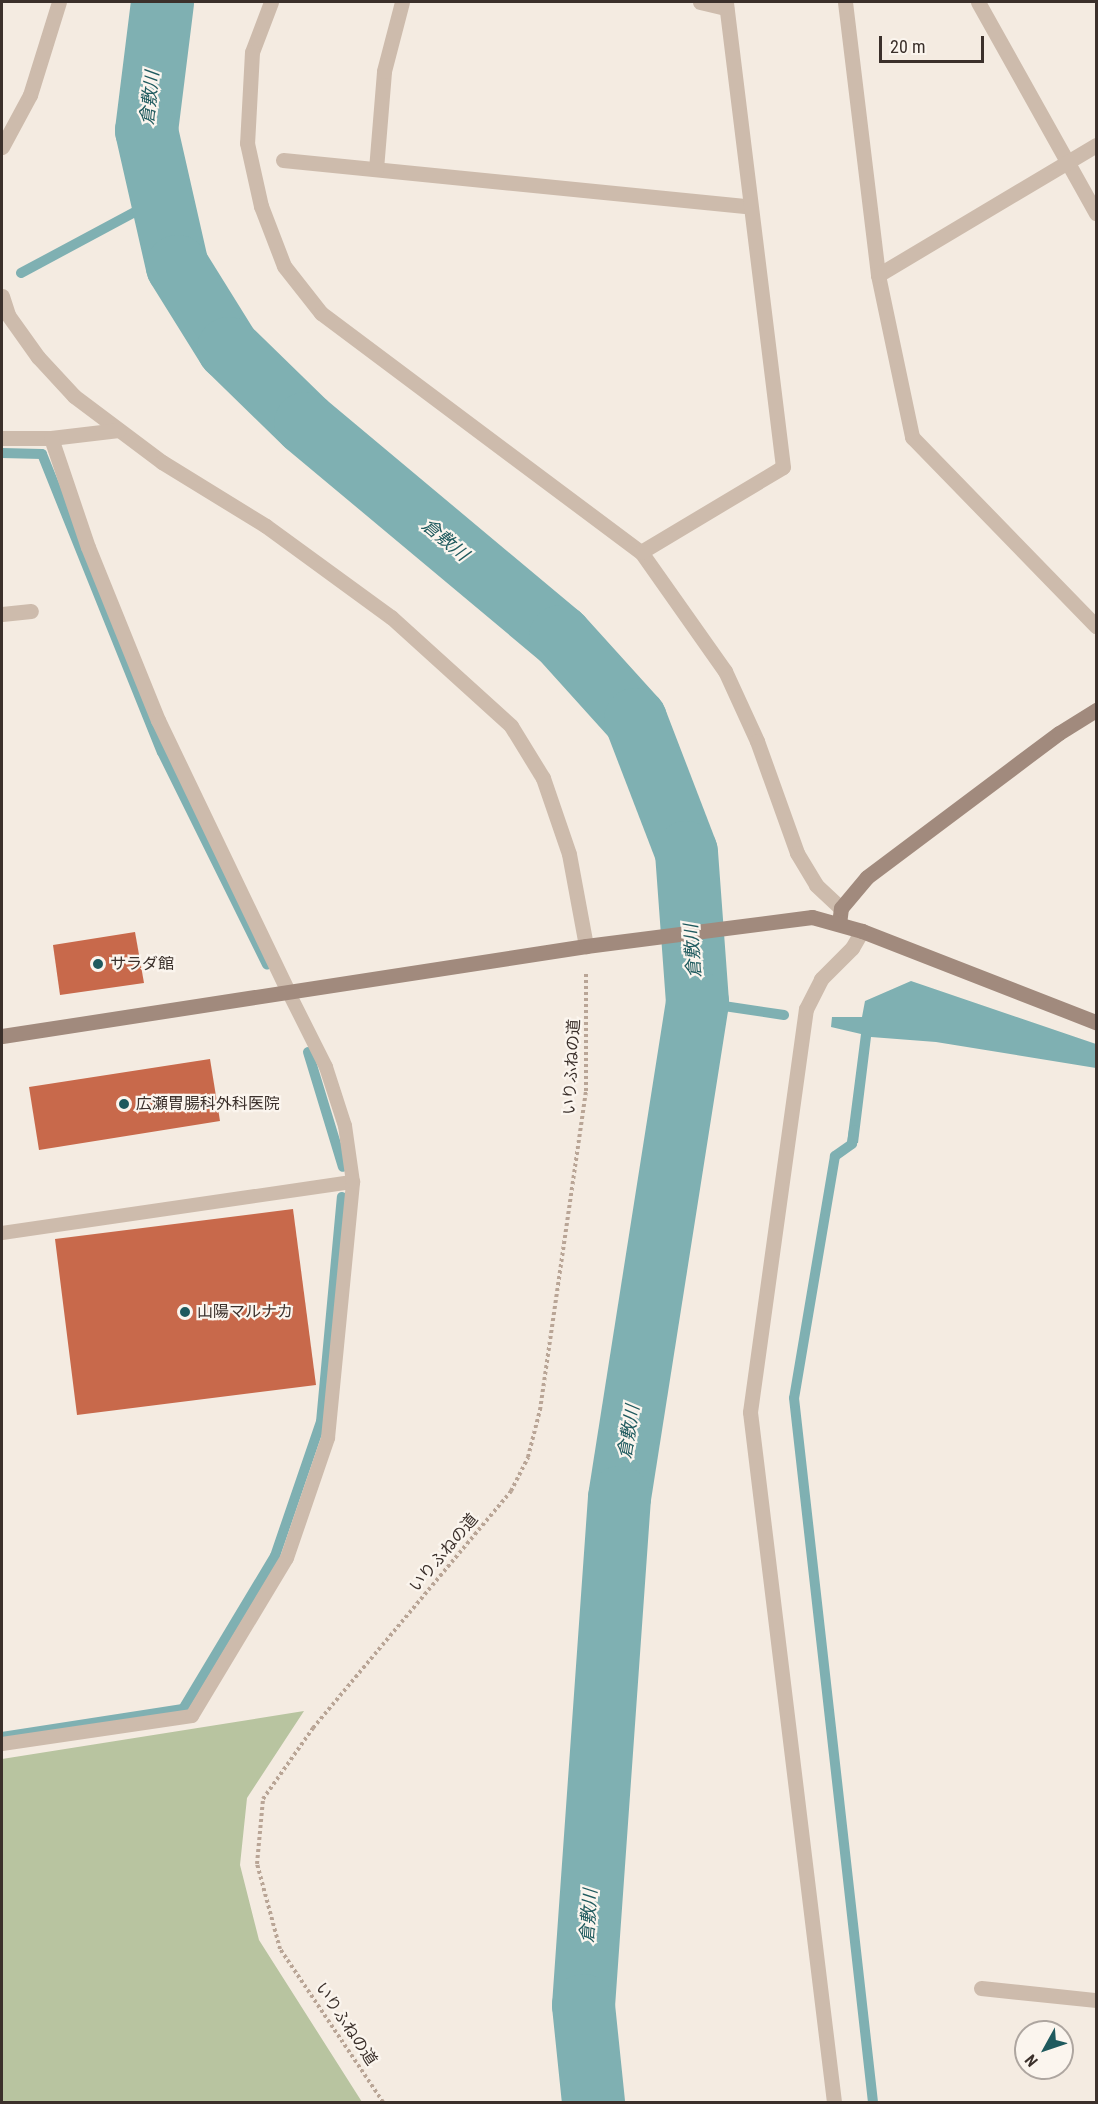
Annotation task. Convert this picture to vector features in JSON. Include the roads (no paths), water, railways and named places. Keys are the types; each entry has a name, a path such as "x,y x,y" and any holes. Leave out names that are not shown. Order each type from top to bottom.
{"street":[{"path":"2,147 30,95 59,2"},
{"path":"271,2 252,52 247,143 261,206 284,266 321,313 641,552 725,670 762,752 797,853 816,885 841,908"},
{"path":"376,169 384,71 402,2"},
{"path":"641,552 783,467 726,5 700,2"},
{"path":"845,2 878,274 912,436 1096,626"},
{"path":"978,2 1096,213"},
{"path":"878,274 1096,145"},
{"path":"283,160 750,207"},
{"path":"2,296 8,315 38,357 74,396 162,462 266,526 391,617 512,726 543,778 569,854 586,946"},
{"path":"2,438 51,438 119,430"},
{"path":"51,438 88,548 158,720 289,993"},
{"path":"2,614 31,610"},
{"path":"839,924 841,908 867,877 1059,733 1096,710"},
{"path":"2,1036 586,946 604,946 798,918 839,924 862,931 1096,1022"},
{"path":"834,2103 750,1412 806,1009 821,978 852,948 862,931"},
{"path":"981,1988 1096,2000"}],"lane":[{"path":"2,1744 192,1716 287,1558 328,1438 353,1182 345,1126 326,1067 289,993"},
{"path":"2,1233 353,1182"}],"water":[{"path":"911,981 1096,1044 1096,1068 936,1042 871,1037 858,1143 847,1143 861,1034 831,1027 832,1017 862,1017 865,1001"}],"waterway":[{"name":"倉敷川","path":"162,2 146,130 177,266 228,348 305,423 560,636 635,719 686,852 697,1002 619,1497 583,2005 593,2102"},
{"path":"21,273 161,198"},
{"path":"2,453 42,454 162,752 267,964"},
{"path":"697,1002 784,1015"},
{"path":"308,1052 343,1167"},
{"path":"854,1130 852,1144 835,1156 794,1398 873,2102"},
{"path":"2,1737 183,1709 275,1556 321,1422 342,1197"}],"place":[{"name":"サラダ館","path":"98,964"},
{"name":"広瀬胃腸科外科医院","path":"124,1104"},
{"name":"山陽マルナカ","path":"185,1312"}]}
